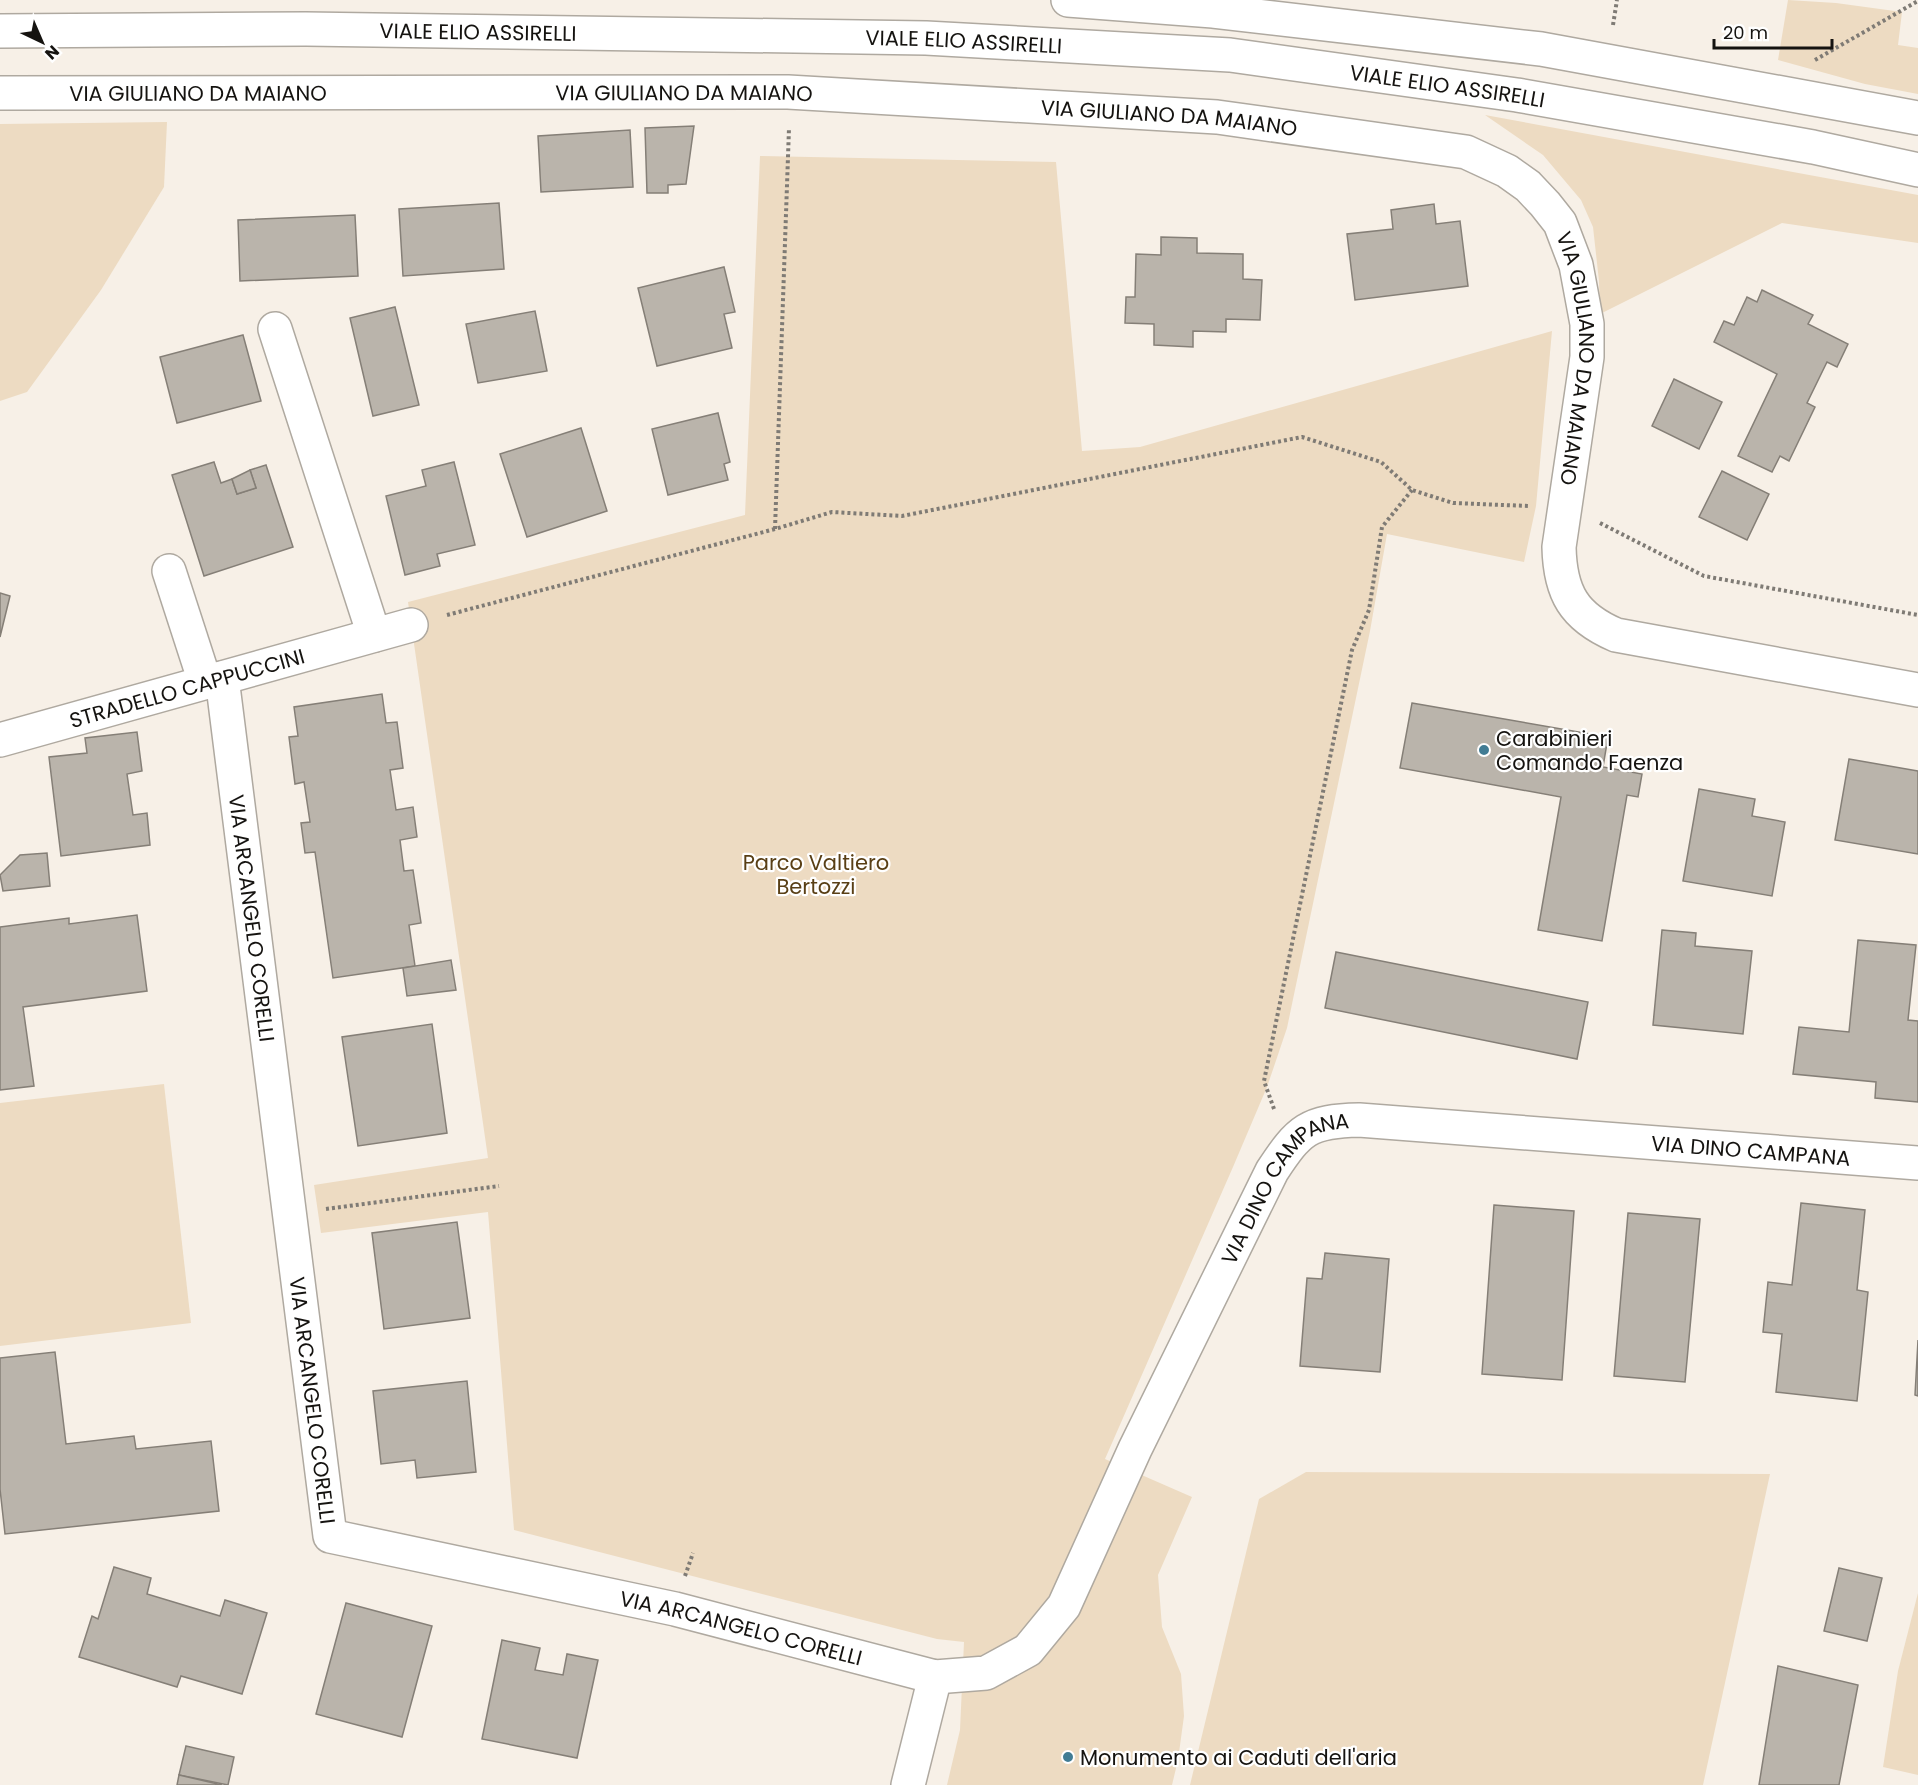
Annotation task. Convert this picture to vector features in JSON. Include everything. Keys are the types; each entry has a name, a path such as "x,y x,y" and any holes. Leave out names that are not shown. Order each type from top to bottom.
{"street":[{"path":"1068,0 1213,11 1540,49 1918,118"},
{"name":"VIALE ELIO ASSIRELLI","path":"0,31 306,29 926,38 1230,55 1517,95 1813,147 1918,170"},
{"name":"VIA GIULIANO DA MAIANO","path":"0,93 788,92 1217,117 1466,152 1507,171 1528,186 1560,223 1576,265 1587,324 1587,357 1559,547 1559,569 1572,602 1595,626 1617,635 1918,690"},
{"path":"275,329 374,635"},
{"name":"VIA ARCANGELO CORELLI","path":"169,571 213,680 290,1214 330,1536 675,1609 935,1677"},
{"name":"STRADELLO CAPPUCCINI","path":"0,740 411,625"},
{"name":"VIA DINO CAMPANA","path":"935,1677 987,1673 1028,1650 1064,1606 1135,1449 1272,1171 1288,1146 1308,1128 1333,1120 1359,1120 1918,1163"},
{"path":"908,1785 935,1677"}],"path":[{"path":"1612,35 1617,0"},
{"path":"1808,64 1918,1"},
{"path":"775,529 789,125"},
{"path":"411,625 832,512 902,516 1302,437 1381,462 1412,490 1453,503 1536,506"},
{"path":"1274,1108 1264,1081 1352,650 1369,610 1382,527 1412,490"},
{"path":"1591,519 1704,576 1918,615"},
{"path":"290,1214 499,1186"},
{"path":"685,1576 693,1553"}],"green space":[{"path":"1788,0 1836,3 1902,12 1898,45 1918,48 1918,94 1865,84 1778,60"},
{"path":"1485,115 1918,195 1918,243 1782,223 1600,314 1593,227 1581,200 1543,155"},
{"path":"167,122 164,187 101,290 27,392 0,401 0,124"},
{"name":"Parco Valtiero Bertozzi","path":"760,156 1056,162 1082,451 1140,447 1552,331 1536,506 1524,562 1387,534 1370,631 1287,1028 1267,1087 1105,1459 1192,1497 1158,1575 1162,1627 1181,1674 1184,1716 1172,1785 947,1785 960,1730 964,1642 937,1639 514,1530 488,1212 321,1233 314,1185 488,1158 408,602 745,515"},
{"path":"164,1084 191,1323 0,1346 0,1103"},
{"path":"1306,1472 1770,1474 1703,1785 1190,1785 1259,1499"},
{"path":"1918,1593 1918,1775 1883,1767 1898,1671"}],"building":[{"path":"694,126 686,184 668,185 668,193 647,193 645,128"},
{"path":"630,130 633,187 541,192 538,136"},
{"path":"499,203 504,269 403,276 399,209"},
{"path":"1434,204 1436,224 1460,221 1468,286 1355,300 1347,234 1393,229 1391,210"},
{"path":"355,215 358,276 240,281 238,220"},
{"path":"1161,237 1197,238 1197,253 1243,254 1243,279 1262,280 1260,320 1226,319 1226,332 1193,331 1193,347 1154,345 1154,324 1125,323 1126,297 1135,297 1136,254 1161,255"},
{"path":"724,267 735,312 724,314 732,348 657,366 638,288"},
{"path":"1762,290 1813,315 1808,324 1848,344 1837,367 1827,362 1807,403 1815,407 1789,461 1780,456 1772,472 1738,456 1777,374 1714,342 1724,321 1734,325 1747,297 1757,302"},
{"path":"395,307 419,405 373,416 350,318"},
{"path":"535,311 547,371 478,383 466,324"},
{"path":"243,335 261,401 177,423 160,357"},
{"path":"1674,379 1722,402 1699,449 1652,426"},
{"path":"718,413 730,462 724,464 728,480 668,495 652,429"},
{"path":"581,428 607,511 527,537 500,454"},
{"path":"214,462 221,483 232,479 237,494 256,488 250,470 266,465 293,547 204,576 172,475"},
{"path":"454,462 475,545 437,554 440,566 405,575 386,496 426,486 422,470"},
{"path":"250,470 256,488 237,494 232,479"},
{"path":"1722,471 1769,494 1747,540 1699,517"},
{"path":"0,593 10,596 0,637"},
{"path":"382,694 386,723 397,722 403,768 390,770 396,810 413,807 417,837 400,840 404,871 413,870 421,923 409,925 415,966 333,978 315,852 305,853 301,823 310,822 304,782 295,784 289,737 298,736 294,707"},
{"path":"1412,703 1608,737 1603,767 1642,774 1638,797 1627,795 1602,941 1538,930 1561,797 1400,768"},
{"path":"137,732 142,771 127,774 133,815 147,813 150,845 61,856 49,757 87,753 85,738"},
{"path":"1849,759 1918,771 1918,854 1835,840"},
{"path":"1699,789 1755,799 1752,816 1785,822 1772,896 1683,881"},
{"path":"47,853 50,886 3,891 0,875 20,855"},
{"path":"137,915 147,991 23,1007 34,1086 0,1090 0,927 69,918 69,924"},
{"path":"1662,930 1696,933 1695,946 1752,951 1743,1034 1653,1025"},
{"path":"1858,940 1916,945 1908,1020 1918,1021 1918,1102 1875,1098 1876,1082 1793,1074 1799,1027 1849,1032"},
{"path":"1336,952 1588,1002 1577,1059 1325,1008"},
{"path":"451,960 456,990 407,996 403,968"},
{"path":"432,1024 447,1133 358,1146 342,1037"},
{"path":"1801,1203 1865,1210 1857,1290 1868,1292 1857,1401 1776,1392 1782,1334 1763,1332 1768,1282 1792,1285"},
{"path":"1494,1205 1574,1211 1562,1380 1482,1374"},
{"path":"1628,1213 1700,1219 1685,1382 1614,1376"},
{"path":"457,1222 470,1318 384,1329 372,1233"},
{"path":"1325,1253 1389,1259 1380,1372 1300,1366 1307,1278 1322,1279"},
{"path":"1918,1340 1918,1396 1915,1395"},
{"path":"55,1352 66,1444 134,1436 136,1449 211,1441 219,1511 5,1534 0,1489 0,1358"},
{"path":"467,1381 476,1472 417,1478 415,1460 381,1464 373,1391"},
{"path":"114,1567 151,1578 147,1594 220,1616 225,1600 267,1613 242,1694 181,1676 177,1687 79,1657 92,1616 98,1619"},
{"path":"1839,1568 1882,1578 1867,1641 1824,1631"},
{"path":"346,1603 432,1626 402,1737 316,1714"},
{"path":"502,1640 540,1648 535,1670 563,1675 567,1654 598,1660 577,1758 482,1739"},
{"path":"1778,1666 1858,1685 1839,1785 1759,1785"},
{"path":"186,1746 234,1757 228,1785 179,1775"},
{"path":"179,1775 222,1785 177,1785"}],"place":[{"name":"Carabinieri Comando Faenza","path":"1484,750"},
{"name":"Monumento ai Caduti dell'aria","path":"1068,1757"}]}
